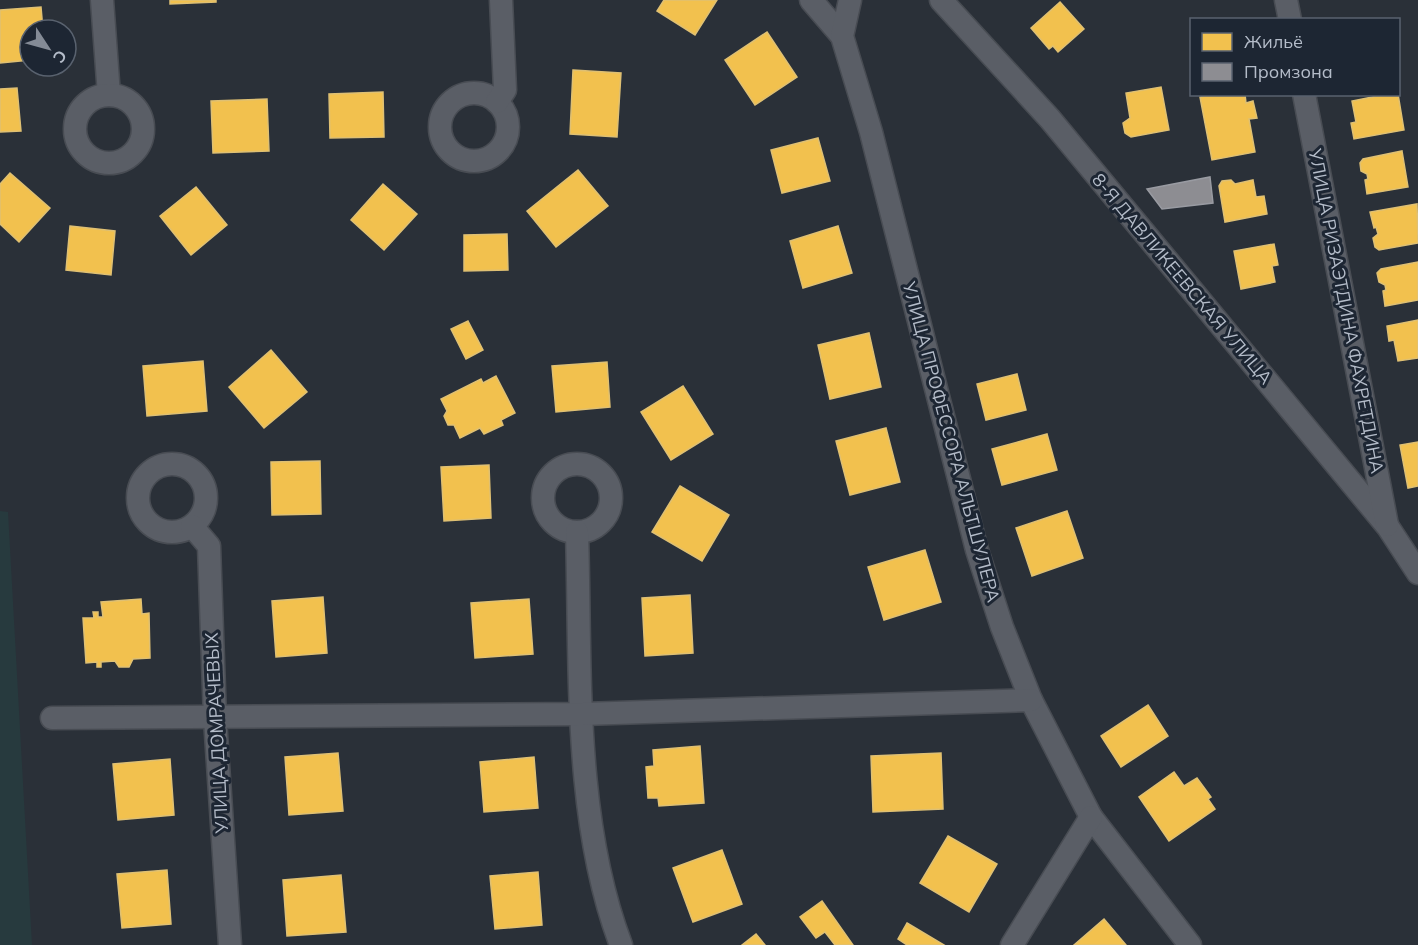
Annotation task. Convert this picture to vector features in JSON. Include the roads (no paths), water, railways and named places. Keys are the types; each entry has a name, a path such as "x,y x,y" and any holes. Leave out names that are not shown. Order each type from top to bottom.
{"street":[{"path":"102,0 110,95"},
{"path":"497,102 505,90 501,0"},
{"name":"УЛИЦА ПРОФЕССОРА АЛЬТШУЛЕРА","path":"811,0 842,36 871,132 977,550 1002,627 1031,700 1091,817 1190,945"},
{"name":"УЛИЦА ПРОФЕССОРА АЛЬТШУЛЕРА","path":"842,36 850,0"},
{"name":"8-Я ДАВЛИКЕЕВСКАЯ УЛИЦА","path":"941,0 1050,118 1388,527 1416,567"},
{"path":"1286,0 1290,18"},
{"name":"УЛИЦА РИЗАЭТДИНА ФАХРЕТДИНА","path":"1304,96 1388,527"},
{"name":"УЛИЦА ДОМРАЧЕВЫХ","path":"192,526 208,546 215,719 230,945"},
{"path":"578,532 583,714 590,830 610,916 621,945"},
{"path":"52,718 215,719 583,714 1031,700"},
{"path":"1012,945 1091,817"}]}
